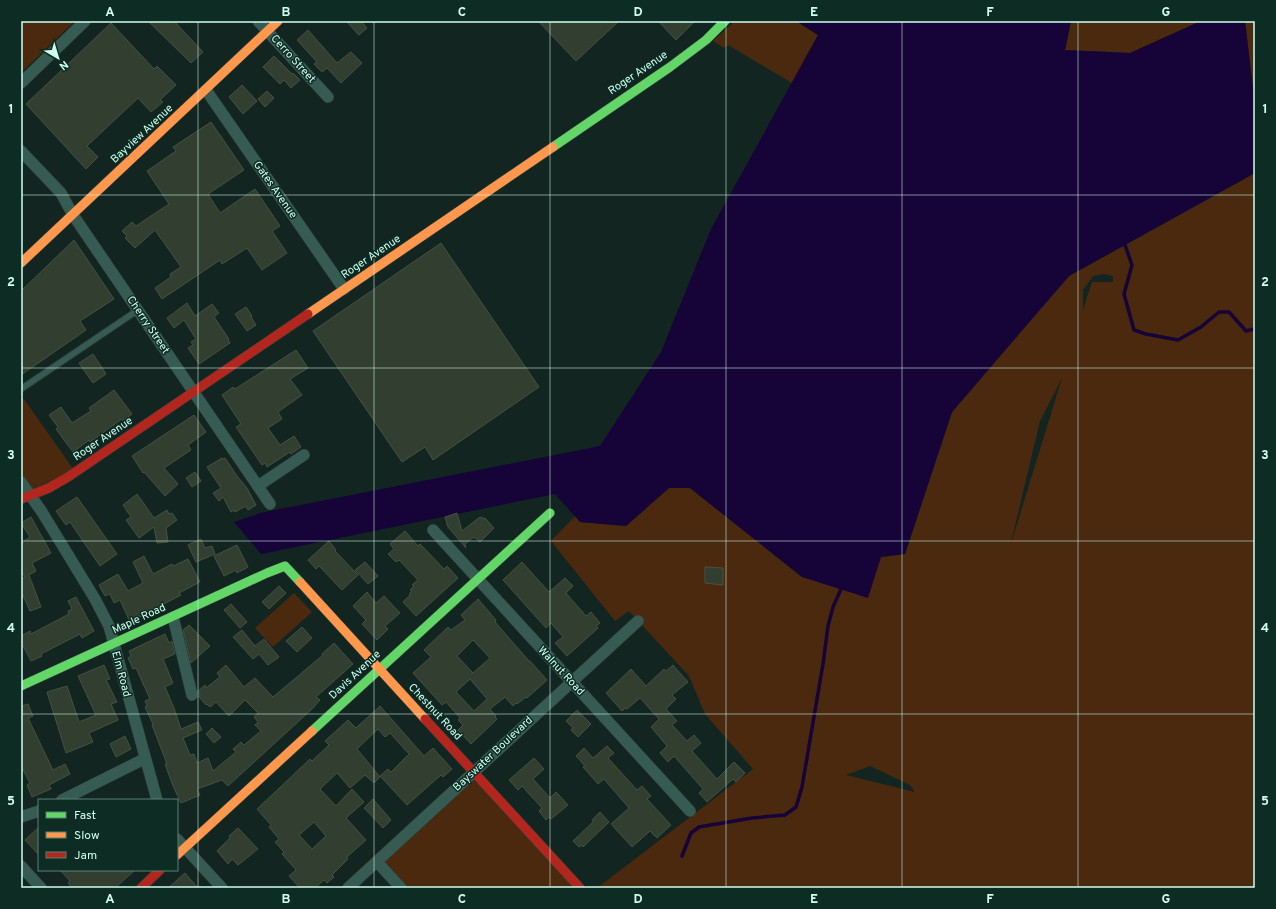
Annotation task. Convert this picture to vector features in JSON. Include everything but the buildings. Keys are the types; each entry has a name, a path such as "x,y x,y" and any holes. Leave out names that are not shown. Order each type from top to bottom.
{"street":[{"path":"21,83 85,21"},
{"name":"Cerro Street","path":"258,21 328,97"},
{"name":"Bayview Avenue","path":"21,263 278,21"},
{"name":"Roger Avenue","path":"25,497 49,488 68,477 194,392 670,67 706,40 726,21"},
{"name":"Gates Avenue","path":"206,90 344,289"},
{"name":"Cherry Street","path":"21,151 61,193 73,215 270,504"},
{"path":"258,486 304,455"},
{"name":"Elm Road","path":"21,482 25,497 42,512 109,626 144,759 157,799"},
{"name":"Davis Avenue","path":"181,851 550,513"},
{"name":"Walnut Road","path":"433,530 477,580 690,811"},
{"name":"Chestnut Road","path":"267,573 285,566 580,888"},
{"name":"Maple Road","path":"21,686 267,573"},
{"path":"173,617 192,695"},
{"name":"Bayswater Boulevard","path":"348,888 638,621"},
{"path":"64,799 144,759"},
{"path":"21,817 38,811"},
{"path":"181,851 222,888"},
{"path":"377,862 401,888"},
{"path":"21,866 41,888"},
{"path":"141,888 159,871"}],"lane":[{"path":"21,389 138,310"}],"shaded area":[{"path":"21,21 75,21 21,73"},
{"path":"735,21 796,21 818,35 792,83 728,45 724,48 713,41"},
{"path":"796,21 1071,21 1065,50 1130,53 1201,21 1245,21 1253,89 1255,90 1255,173 1069,276 952,412 905,554 881,557 868,598 802,577 690,488 669,488 626,526 580,522 555,494 261,554 234,522 260,513 600,446 661,352 711,229 818,35"},
{"path":"1071,21 1201,21 1130,53 1065,50"},
{"path":"1245,21 1255,21 1255,90 1253,89"},
{"path":"1255,173 1255,888 597,888 753,769 705,714 689,676 629,611 615,621 551,541 575,516 580,522 626,526 669,488 690,488 802,577 881,557 905,554 952,412 1069,276","holes":["1104,274 1113,276 1113,282 1092,282 1083,310 1083,290 1093,276","1062,378 1010,547 1040,421","870,766 910,785 915,792 846,775"]},
{"path":"24,399 74,470 30,494 21,479 21,401"},
{"path":"294,593 312,612 273,647 255,628"},
{"path":"475,772 580,888 397,888 374,863"}],"waterway":[{"path":"1125,245 1132,265 1124,294 1134,330 1146,334 1178,340 1201,327 1219,312 1229,312 1246,331 1255,329"},
{"path":"682,856 691,833 699,827 752,818 785,815 796,807 802,787 828,626 833,607 841,589"}],"traffic: fast":[{"path":"553,147 670,67 706,40 725,21"},
{"path":"312,731 550,513"},
{"path":"21,686 285,566 300,582"}],"traffic: slow":[{"path":"21,263 278,21"},
{"path":"308,314 553,147"},
{"path":"300,582 425,719"},
{"path":"178,854 312,731"}],"traffic: jam":[{"path":"21,499 49,488 68,477 308,314"},
{"path":"425,719 580,888"},
{"path":"141,888 159,871"}]}
